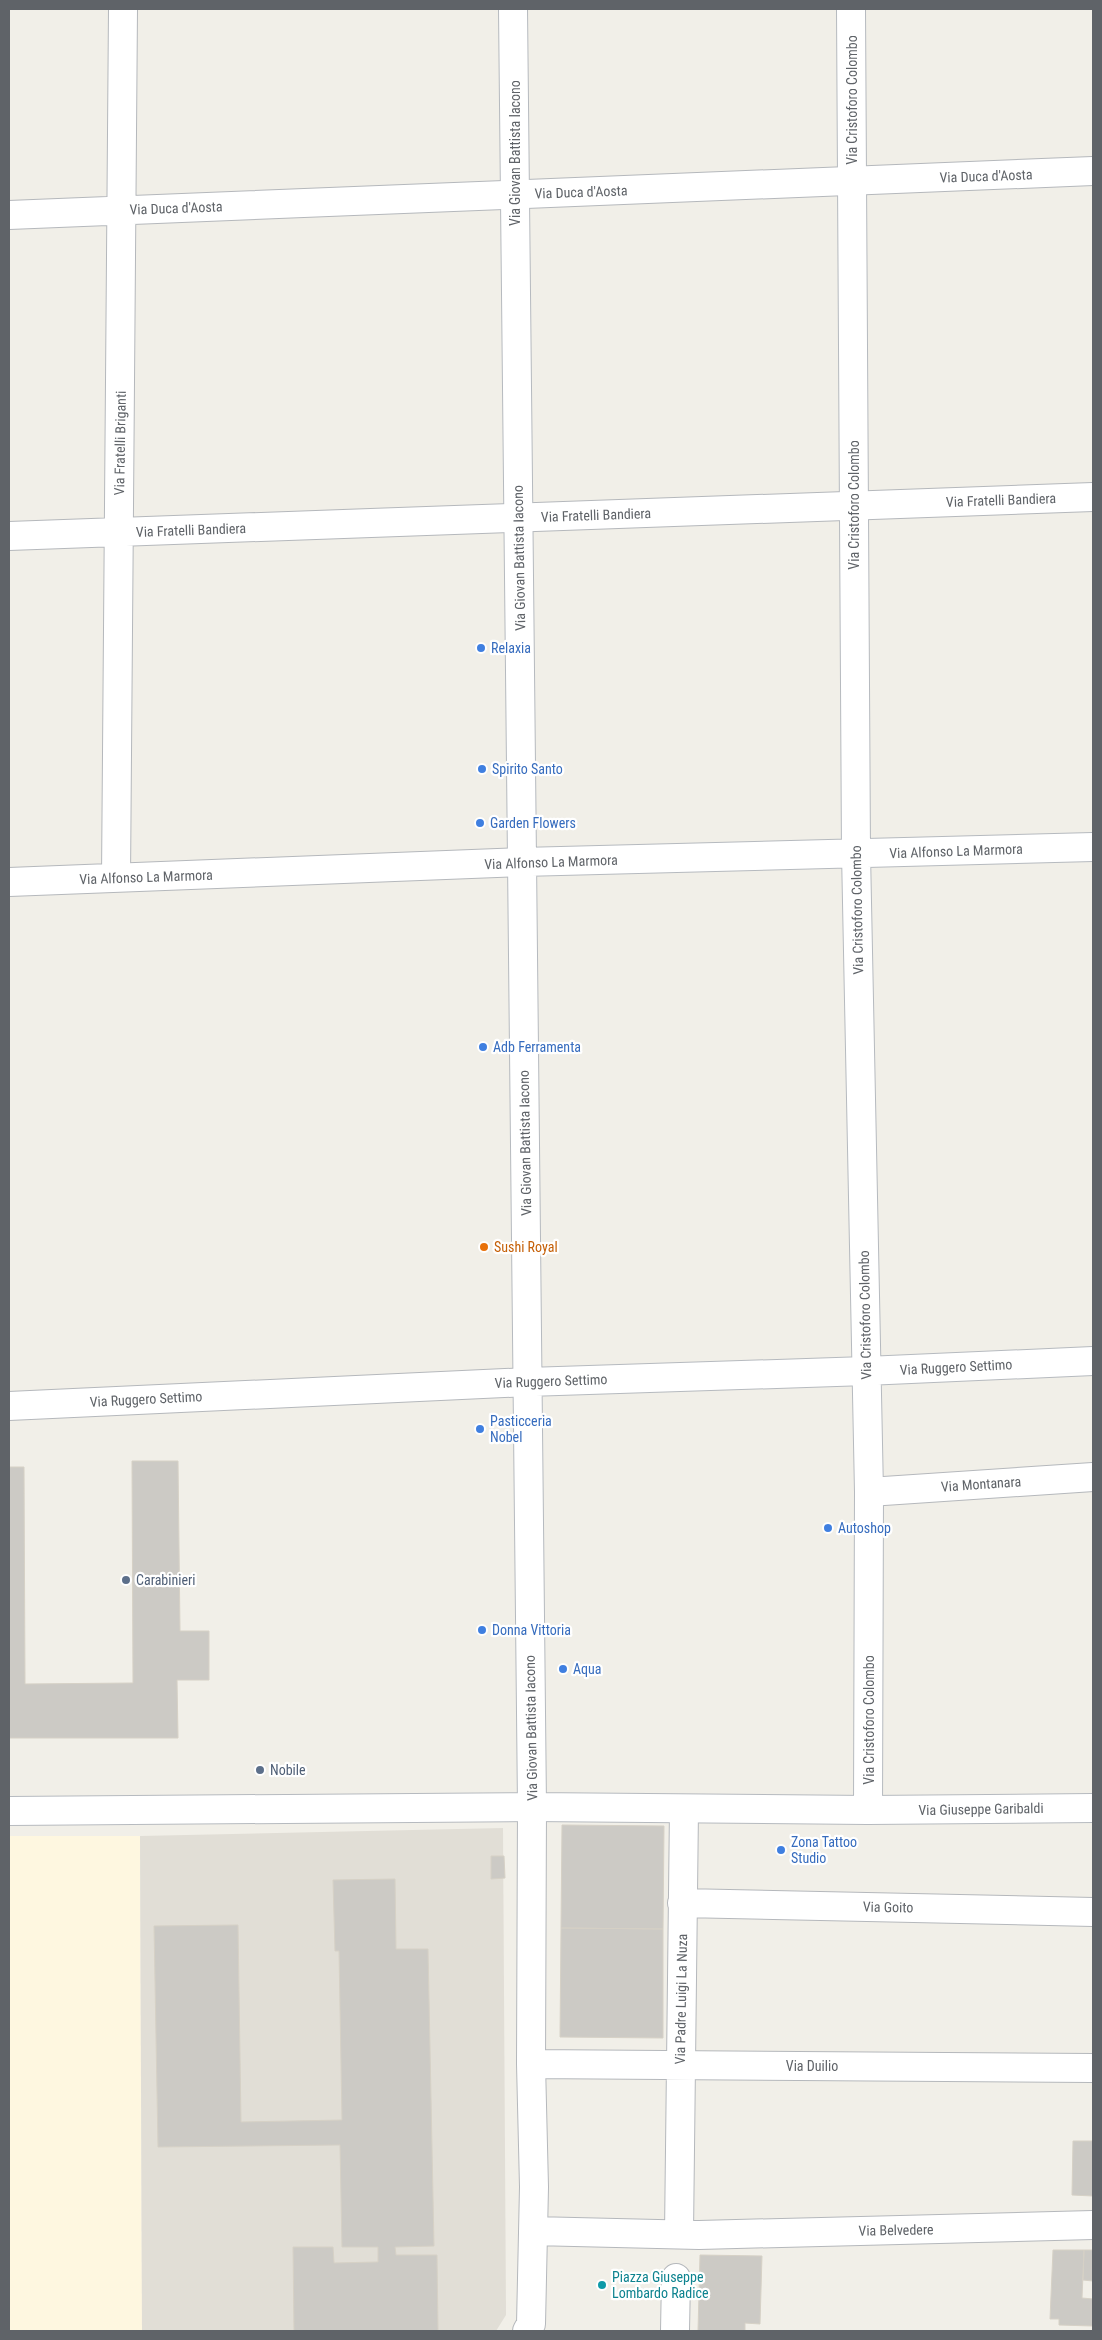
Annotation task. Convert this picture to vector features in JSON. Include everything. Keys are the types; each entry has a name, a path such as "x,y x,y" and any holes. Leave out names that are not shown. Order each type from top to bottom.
{"street":[{"name":"Via Fratelli Briganti","path":"116,878 123,9"},
{"name":"Via Giovan Battista Iacono","path":"514,9 532,1807 531,2064 534,2187 532,2324 527,2331"},
{"name":"Via Cristoforo Colombo","path":"851,9 856,853 869,1492 868,1810"},
{"name":"Via Duca d'Aosta","path":"9,215 1093,171"},
{"name":"Via Fratelli Bandiera","path":"9,536 1093,497"},
{"name":"Via Alfonso La Marmora","path":"9,882 522,862 1093,847"},
{"name":"Via Ruggero Settimo","path":"9,1406 528,1382 866,1371 1093,1361"},
{"name":"Via Montanara","path":"869,1492 1093,1477"},
{"name":"Via Giuseppe Garibaldi","path":"9,1811 532,1807 868,1810 1093,1808"},
{"name":"Via Padre Luigi La Nuza","path":"684,1809 680,2190 689,2235"},
{"name":"Via Goito","path":"682,1903 1093,1912"},
{"name":"Via Duilio","path":"531,2064 1093,2068"},
{"name":"Via Belvedere","path":"533,2231 689,2235 1093,2225"},
{"path":"675,2331 676,2278"}],"shaded area":[{"path":"503,1828 506,2315 496,2331 142,2331 140,1836"},
{"path":"9,1836 140,1836 142,2331 9,2331"}],"building":[{"path":"132,1461 178,1461 180,1631 209,1631 209,1680 177,1680 178,1738 9,1738 9,1467 24,1467 25,1684 133,1683"},
{"path":"562,1825 664,1826 663,1929 561,1928"},
{"path":"491,1856 504,1856 505,1878 491,1879"},
{"path":"395,1879 396,1949 428,1949 434,2246 395,2247 396,2255 437,2255 438,2331 294,2331 293,2247 333,2247 334,2263 378,2262 378,2247 342,2247 340,2145 158,2147 154,1926 238,1925 241,2122 342,2120 339,1951 335,1951 333,1880"},
{"path":"561,1928 663,1929 663,2038 560,2037"},
{"path":"1073,2141 1093,2141 1093,2196 1072,2195"},
{"path":"1053,2250 1084,2250 1082,2298 1093,2299 1093,2326 1059,2325 1059,2319 1050,2319"},
{"path":"1084,2250 1093,2250 1093,2281 1083,2280"},
{"path":"700,2255 762,2256 760,2324 745,2323 745,2331 698,2331"}],"place":[{"name":"Relaxia","path":"481,648"},
{"name":"Spirito Santo","path":"482,769"},
{"name":"Garden Flowers","path":"480,823"},
{"name":"Adb Ferramenta","path":"483,1047"},
{"name":"Sushi Royal","path":"484,1247"},
{"name":"Pasticceria Nobel","path":"480,1429"},
{"name":"Autoshop","path":"828,1528"},
{"name":"Carabinieri","path":"126,1580"},
{"name":"Donna Vittoria","path":"482,1630"},
{"name":"Aqua","path":"563,1669"},
{"name":"Nobile","path":"260,1770"},
{"name":"Zona Tattoo Studio","path":"781,1850"},
{"name":"Piazza Giuseppe Lombardo Radice","path":"602,2285"}]}
